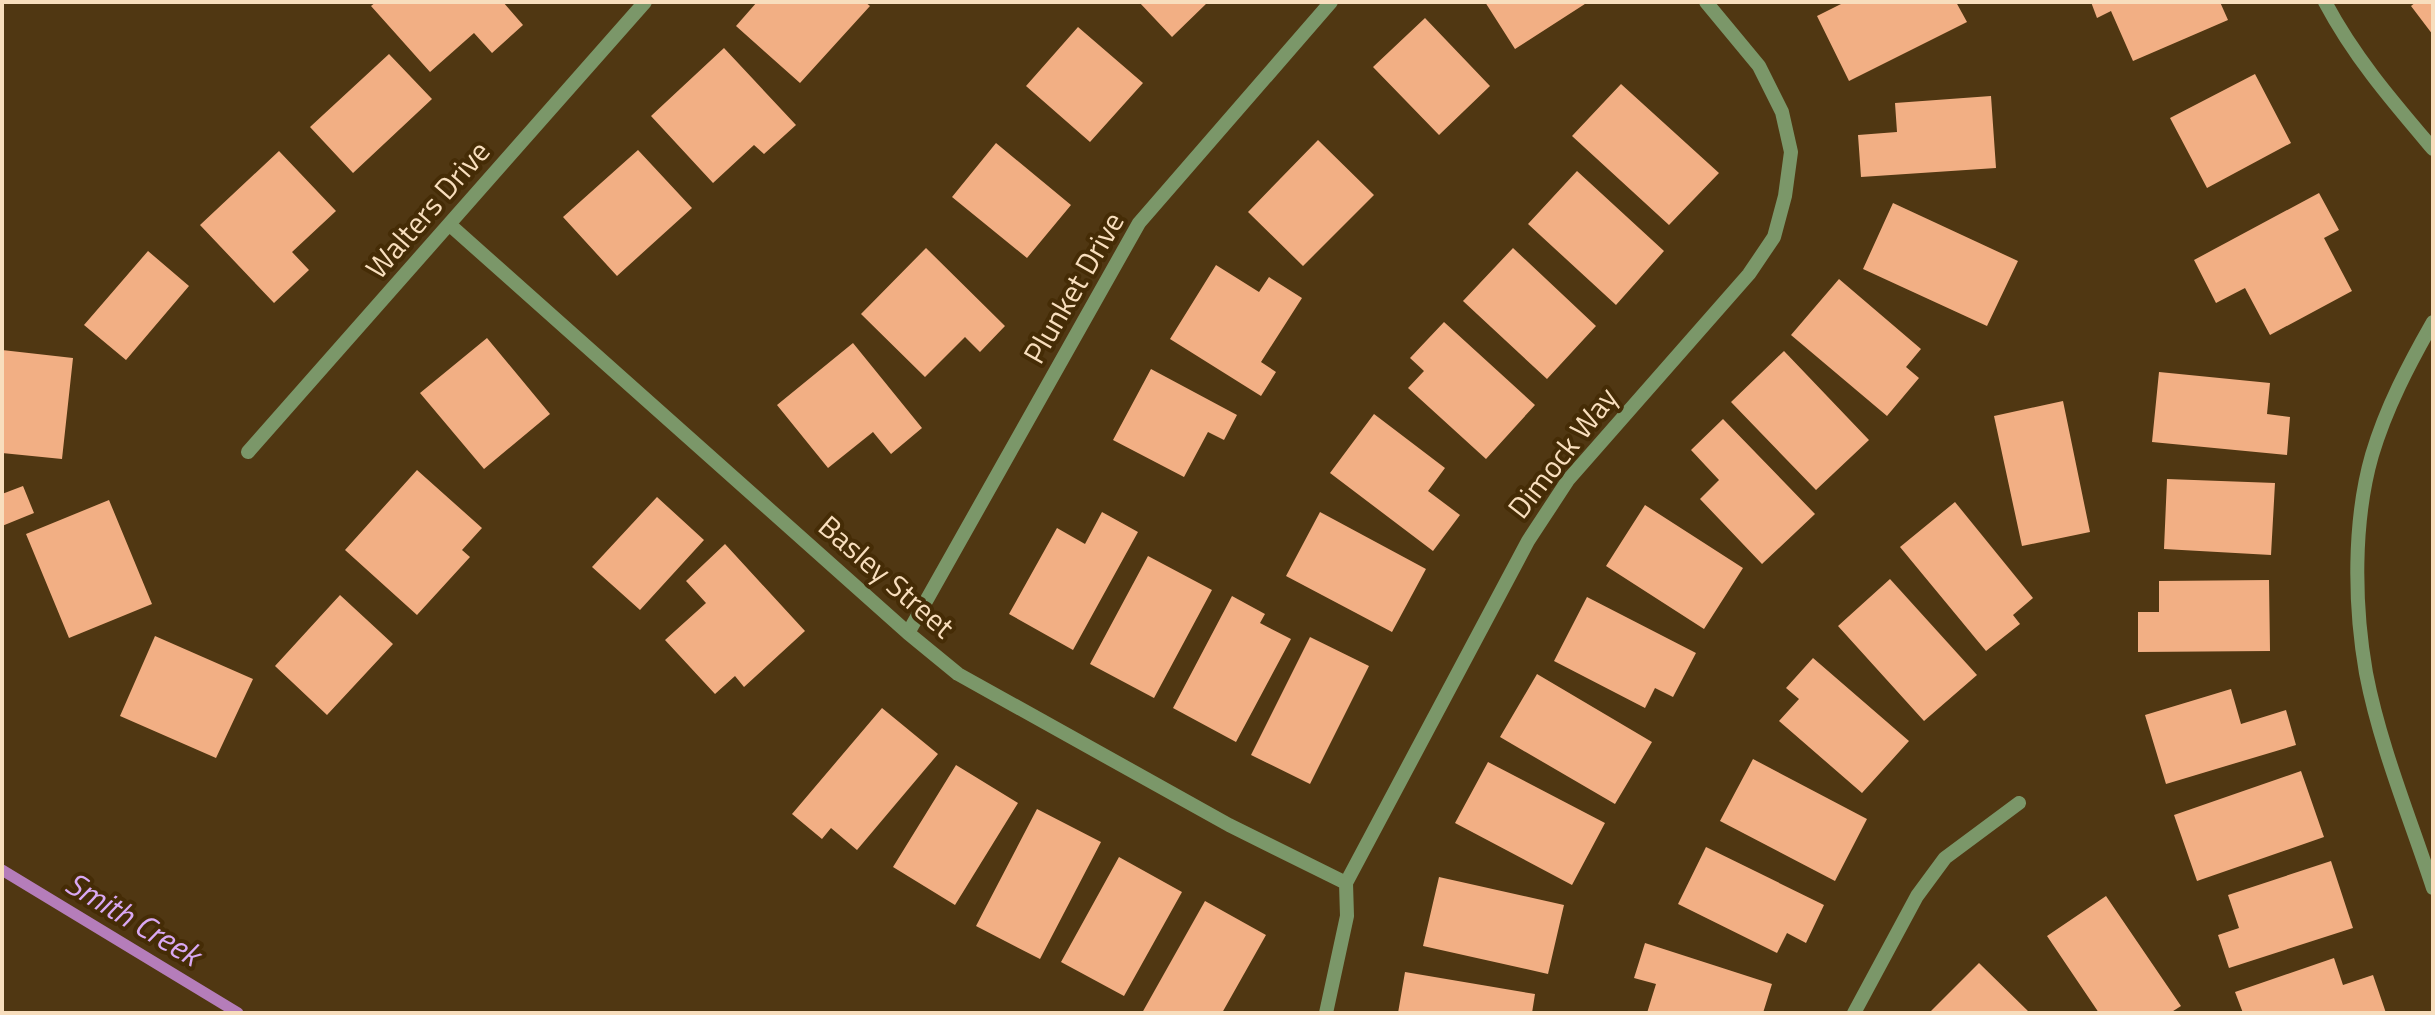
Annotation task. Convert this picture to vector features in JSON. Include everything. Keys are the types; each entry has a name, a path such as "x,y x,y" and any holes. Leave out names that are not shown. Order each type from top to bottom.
{"street":[{"name":"Walters Drive","path":"248,452 645,2"},
{"name":"Plunket Drive","path":"908,633 1139,223 1331,2"},
{"name":"Dimock Way","path":"1326,1013 1347,916 1346,883 1528,541 1568,480 1749,274 1774,237 1785,196 1791,152 1782,112 1759,66 1706,2"},
{"path":"2325,2 2342,34 2374,80 2433,149"},
{"name":"Basley Street","path":"450,225 958,674 1229,825 1346,883"},
{"path":"2433,322 2403,373 2372,456 2358,539 2359,622 2367,675 2382,733 2433,888"},
{"path":"1854,1013 1917,896 1945,858 2019,803"}],"building":[{"path":"376,2 503,2 523,25 492,53 474,33 430,72 371,6"},
{"path":"757,2 865,2 870,6 800,83 736,26"},
{"path":"1139,2 1208,2 1172,37"},
{"path":"1485,2 1588,2 1515,49"},
{"path":"1845,2 1956,2 1967,22 1849,81 1817,16"},
{"path":"2091,2 2220,2 2228,20 2133,61 2111,11 2097,18"},
{"path":"2416,2 2433,2 2433,35 2411,6"},
{"path":"1425,18 1490,86 1439,135 1373,67"},
{"path":"1078,27 1143,83 1090,142 1026,86"},
{"path":"724,48 796,125 764,154 754,145 713,183 651,116"},
{"path":"389,54 432,99 353,173 310,127"},
{"path":"2255,74 2291,143 2207,188 2170,118"},
{"path":"1621,84 1719,173 1669,225 1572,136"},
{"path":"1991,96 1996,168 1861,177 1858,135 1897,132 1895,103"},
{"path":"1318,140 1374,195 1303,266 1248,212"},
{"path":"996,143 1071,205 1027,258 952,197"},
{"path":"638,150 692,208 617,276 563,217"},
{"path":"279,151 336,211 292,252 309,270 274,303 200,225"},
{"path":"1577,171 1664,251 1616,305 1528,224"},
{"path":"2319,193 2339,230 2324,238 2352,291 2270,335 2245,288 2216,303 2194,260"},
{"path":"1893,203 2018,261 1987,326 1863,269"},
{"path":"926,248 1005,326 980,352 965,337 925,377 861,314"},
{"path":"1513,248 1596,326 1547,379 1463,301"},
{"path":"148,251 189,286 126,360 84,325"},
{"path":"1216,265 1259,292 1269,277 1302,298 1261,362 1276,372 1261,396 1170,339"},
{"path":"1839,279 1921,349 1906,367 1919,378 1887,416 1791,335"},
{"path":"1444,322 1535,405 1486,459 1408,388 1424,371 1410,358"},
{"path":"487,338 550,414 484,469 420,393"},
{"path":"853,343 922,428 891,454 873,432 828,468 777,405"},
{"path":"2,350 73,358 62,459 2,453"},
{"path":"1784,351 1869,440 1816,490 1731,402"},
{"path":"1151,369 1237,415 1224,440 1208,432 1184,477 1113,440"},
{"path":"2159,372 2270,383 2267,414 2290,417 2287,455 2152,442"},
{"path":"2063,401 2090,532 2022,546 1994,416"},
{"path":"1374,414 1445,468 1428,491 1460,515 1433,551 1330,473"},
{"path":"1723,419 1815,514 1762,564 1700,499 1719,480 1691,450"},
{"path":"417,470 482,528 462,550 470,557 417,615 345,550"},
{"path":"2167,479 2275,483 2271,555 2164,549"},
{"path":"23,486 34,513 2,526 2,494"},
{"path":"657,497 704,540 640,610 592,567"},
{"path":"109,500 152,604 69,638 26,534"},
{"path":"1955,502 2033,598 2013,615 2020,624 1986,651 1900,547"},
{"path":"1645,505 1743,568 1704,629 1606,566"},
{"path":"1102,512 1138,532 1073,650 1009,614 1057,528 1085,544"},
{"path":"1320,512 1426,569 1392,632 1286,576"},
{"path":"725,544 805,631 744,687 735,676 715,694 665,640 706,603 686,581"},
{"path":"1148,556 1212,590 1154,698 1090,664"},
{"path":"1890,579 1977,675 1924,721 1838,626"},
{"path":"2269,580 2270,651 2138,652 2138,612 2159,612 2159,581"},
{"path":"340,595 393,644 327,715 275,666"},
{"path":"1232,596 1265,614 1260,623 1291,639 1236,742 1173,708"},
{"path":"1587,597 1696,653 1673,697 1655,688 1645,708 1554,661"},
{"path":"155,636 253,679 216,758 120,716"},
{"path":"1310,637 1369,666 1310,784 1251,755"},
{"path":"1813,658 1909,741 1862,793 1779,721 1799,699 1786,688"},
{"path":"1537,674 1652,742 1615,804 1500,737"},
{"path":"2231,689 2241,724 2286,710 2296,745 2166,784 2145,715"},
{"path":"882,708 938,754 857,850 831,828 822,839 792,814"},
{"path":"1753,759 1867,819 1835,881 1720,821"},
{"path":"1488,762 1605,823 1572,885 1455,823"},
{"path":"956,765 1018,803 955,905 893,867"},
{"path":"2301,771 2324,837 2197,881 2174,815"},
{"path":"1037,809 1101,842 1040,959 976,926"},
{"path":"1706,847 1824,905 1806,943 1787,933 1777,953 1678,904"},
{"path":"1119,857 1182,892 1124,996 1061,962"},
{"path":"2331,861 2353,928 2229,968 2218,935 2239,928 2228,895"},
{"path":"1439,877 1564,905 1548,974 1423,946"},
{"path":"2106,896 2181,1006 2170,1013 2099,1013 2047,936"},
{"path":"1205,901 1266,935 1222,1013 1142,1013"},
{"path":"1645,943 1772,984 1763,1013 1647,1013 1656,984 1634,978"},
{"path":"2334,958 2343,985 2373,975 2386,1013 2243,1013 2235,992"},
{"path":"1979,963 2030,1013 1929,1013"},
{"path":"1405,972 1535,994 1532,1013 1398,1013"}],"waterway":[{"name":"Smith Creek","path":"2,870 238,1013"}]}
